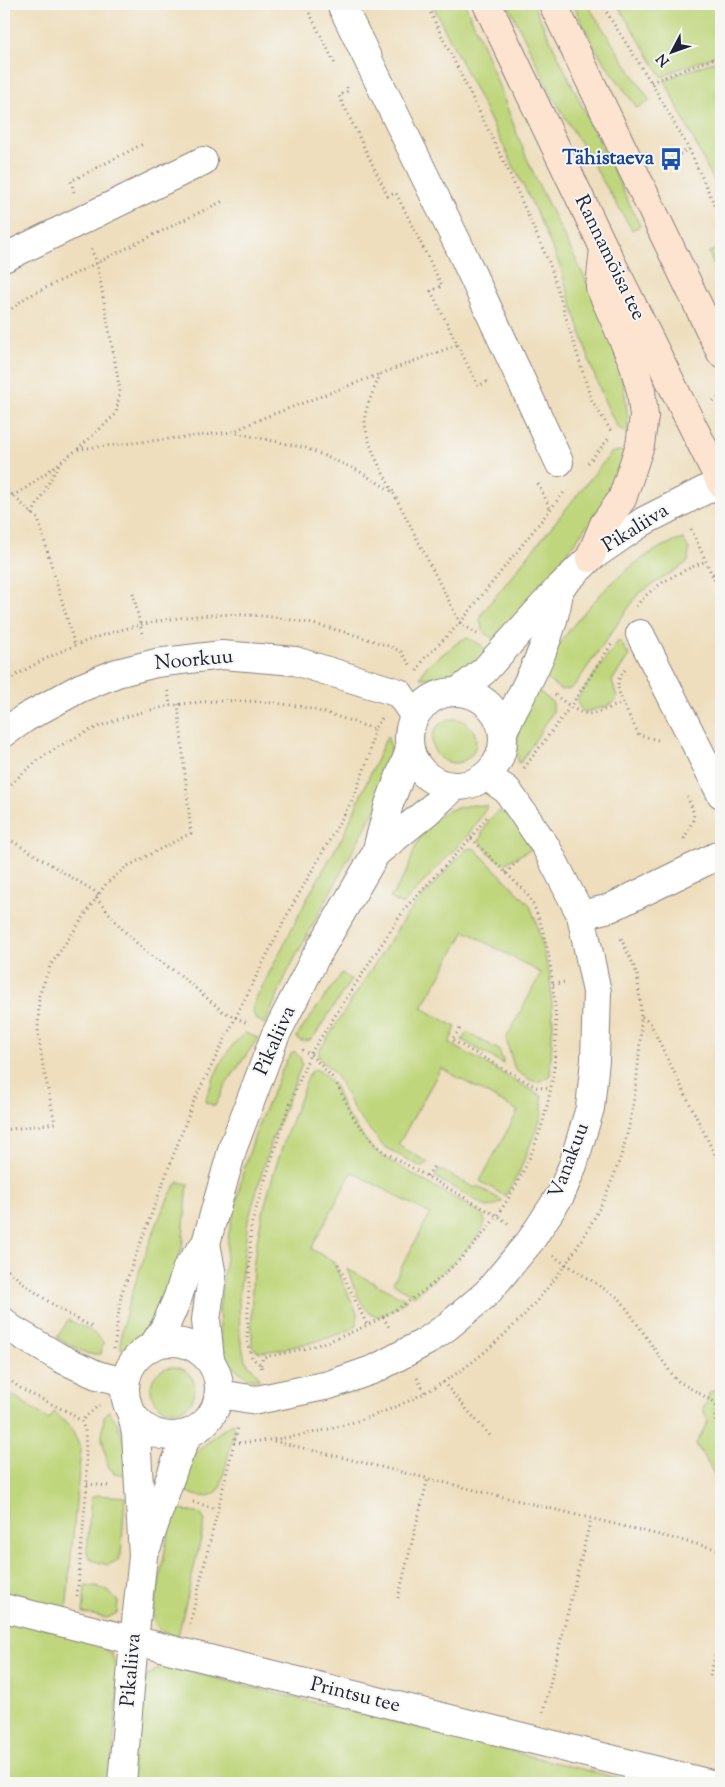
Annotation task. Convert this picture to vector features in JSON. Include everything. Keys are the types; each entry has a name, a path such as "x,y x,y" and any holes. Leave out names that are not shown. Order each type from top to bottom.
{"main road":[{"name":"Rannamõisa tee","path":"487,4 604,248 721,483"},
{"path":"553,4 721,353"},
{"path":"590,558 604,524 622,499 640,446 644,416 641,391 634,362 600,287 604,248"}],"street":[{"path":"341,4 458,244 559,462"},
{"path":"4,258 204,160"},
{"name":"Pikaliiva","path":"459,691 484,671 559,588 590,558 644,521 721,483"},
{"path":"503,731 539,658 557,606 559,588"},
{"path":"636,623 721,794"},
{"name":"Noorkuu","path":"4,733 26,718 80,688 117,672 156,663 222,655 295,661 399,693 414,715"},
{"path":"459,691 474,695 488,704 498,716 503,731 500,756 494,767 507,780 455,786 440,783 426,776 416,764 410,750 408,738 414,715 422,704 433,696 459,691"},
{"path":"376,853 389,804 410,750"},
{"name":"Vanakuu","path":"220,1394 257,1400 329,1385 375,1369 427,1341 487,1293 531,1240 561,1194 573,1165 590,1108 595,1060 597,992 581,914 546,847 507,780"},
{"path":"376,853 428,812 455,786"},
{"name":"Pikaliiva","path":"206,1244 233,1147 275,1036 315,958 376,853"},
{"path":"581,914 610,908 721,854"},
{"path":"154,1344 165,1327 178,1297 187,1268 206,1244"},
{"path":"206,1244 212,1276 206,1320 210,1360"},
{"path":"4,1322 10,1328 60,1358 97,1375 118,1380"},
{"path":"169,1341 184,1343 199,1349 210,1360 220,1381 220,1394 210,1418 200,1427 188,1434 172,1436 157,1434 143,1426 132,1414 118,1380 128,1370 134,1360 154,1344 169,1341"},
{"name":"Pikaliiva","path":"122,1783 143,1556 136,1434 132,1414"},
{"name":"Pikaliiva","path":"143,1556 175,1464 188,1434"},
{"name":"Printsu tee","path":"4,1608 182,1654 707,1783"}],"path":[{"path":"305,4 335,64"},
{"path":"426,4 507,168 550,265 591,399 613,433"},
{"path":"601,4 689,149 721,218"},
{"path":"650,82 721,56"},
{"path":"344,82 348,90 338,96 388,196 396,193 442,286 431,291 478,386 487,382 492,390"},
{"path":"4,501 26,488 78,449 116,414 120,390 97,263 86,239 71,181 143,144"},
{"path":"671,159 689,149"},
{"path":"4,315 25,298 225,200"},
{"path":"78,449 232,432 263,418 457,345"},
{"path":"380,374 366,412 366,422 374,454 460,623"},
{"path":"713,401 721,396"},
{"path":"232,432 306,448 350,466 393,492"},
{"path":"32,514 60,462"},
{"path":"538,483 550,508"},
{"path":"4,487 38,519 75,646"},
{"path":"692,532 721,594"},
{"path":"636,623 644,596 672,575 706,561"},
{"path":"713,574 721,569"},
{"path":"261,1365 252,1358 247,1341 251,1225 284,1120 310,1054 406,907 471,838 507,780 526,765 570,707 614,641"},
{"path":"630,663 620,676 617,685 623,703 639,735 658,740 662,748"},
{"path":"4,1130 55,1123 38,1033 40,996 50,966 106,884 126,867 191,833 178,704"},
{"path":"81,1421 102,1403 118,1380 121,1295 193,1103 288,913 354,797 370,753 374,729"},
{"path":"507,780 526,765"},
{"path":"686,796 694,812 694,821 683,842 682,848 690,869"},
{"path":"4,836 97,896 123,930 146,952 179,974 222,1011 310,1054 334,1079 356,1122 377,1146 386,1153 498,1216 566,1265 620,1299 676,1380 716,1403"},
{"path":"182,1654 239,1422 257,1400 264,1381 261,1365 263,1357 320,1345 367,1326 409,1303 446,1274 474,1247 498,1216 516,1186 543,1122 550,1089 557,1037 553,984 544,939 529,897 471,838"},
{"path":"234,1443 310,1434 348,1424 417,1396 443,1382 503,1336 537,1302 566,1265 600,1207 625,1142 638,1081 642,1017 637,975 610,908"},
{"path":"642,1017 650,1023 721,1167"},
{"path":"460,1029 452,1040 536,1087 550,1089"},
{"path":"427,1176 434,1166"},
{"path":"338,1264 367,1326"},
{"path":"4,1268 58,1309 95,1328"},
{"path":"4,1376 23,1390 70,1413 81,1421 85,1430 87,1484 74,1627"},
{"path":"443,1382 490,1436"},
{"path":"721,1397 716,1403 715,1418 721,1435"},
{"path":"271,1440 721,1550"},
{"path":"398,1598 428,1478"},
{"path":"543,1713 591,1518"},
{"path":"710,1676 721,1634"}],"green space":[{"path":"432,4 465,4 536,179 596,302 609,334 619,366 626,399 628,433 617,427 605,402 592,369 559,263 532,203"},
{"path":"508,4 533,4 640,226 632,230 553,97"},
{"path":"573,4 587,4 650,101 637,108 593,46"},
{"path":"617,4 721,4 721,54 662,77"},
{"path":"721,59 721,196 665,81"},
{"path":"721,250 721,286 709,252"},
{"path":"618,451 627,453 609,496 500,643 484,633 480,621 482,613 611,453"},
{"path":"683,539 689,549 688,562 638,594 575,685 570,689 561,690 541,675 563,639 592,603 609,586 626,571 661,547"},
{"path":"467,638 480,644 491,655 460,674 447,678 420,678 426,667 461,640"},
{"path":"619,640 629,655 612,681 617,697 616,701 605,707 584,712 580,708 577,699"},
{"path":"535,688 553,703 553,712 521,762 518,763 519,733"},
{"path":"458,719 470,725 475,732 475,750 470,757 463,762 450,763 442,760 435,753 432,737 435,729 442,722"},
{"path":"387,736 391,747 391,762 380,800 288,971 265,1024 256,1019 252,1010 255,1001 310,893 344,834"},
{"path":"474,805 488,806 469,834 402,905 390,898 405,875 416,845 428,826 440,815 448,811"},
{"path":"498,811 510,816 533,848 504,864 492,856 479,841 488,821"},
{"path":"475,849 529,904 535,918 550,977 553,1022 550,1075 536,1082 515,1070 506,1039 541,973 465,931 422,1008 456,1027 449,1043 542,1096 542,1115 518,1175 505,1196 480,1181 518,1111 441,1068 398,1145 427,1162 423,1168 384,1147 355,1112 340,1082 319,1057 319,1051 407,914 465,850"},
{"path":"342,973 351,980 315,1035 310,1040 301,1041 296,1037"},
{"path":"467,1032 499,1050 504,1064 462,1040"},
{"path":"245,1033 258,1038 225,1086 215,1106 205,1102 220,1064 231,1047"},
{"path":"294,1051 300,1057 302,1064 270,1145 248,1221 239,1296 240,1337 245,1360 258,1375 259,1380 247,1378 222,1353 219,1311 229,1233 243,1172 259,1123 287,1059"},
{"path":"314,1069 322,1072 335,1087 345,1112 371,1147 388,1160 482,1214 485,1222 476,1239 466,1250 414,1296 393,1283 430,1214 352,1172 311,1249 333,1261 357,1313 357,1325 340,1334 326,1338 259,1352 252,1346 252,1279 256,1245 267,1195 275,1170 309,1074"},
{"path":"439,1169 475,1188 477,1186 503,1201 494,1206 487,1207 435,1177"},
{"path":"179,1182 188,1184 182,1248 159,1317 152,1328 140,1340 121,1349 123,1326 139,1273 156,1225 173,1189"},
{"path":"347,1269 407,1300 386,1313 379,1316 373,1315 359,1298"},
{"path":"68,1320 98,1336 103,1342 101,1354 88,1354 57,1338"},
{"path":"173,1367 185,1371 191,1377 195,1389 191,1401 185,1407 173,1411 161,1407 155,1401 151,1389 155,1377 161,1371"},
{"path":"4,1389 49,1420 54,1412 71,1428 81,1449 66,1611 4,1594"},
{"path":"721,1389 721,1485 696,1444 708,1421 703,1410 710,1392"},
{"path":"109,1411 117,1423 127,1450 126,1475 114,1473 108,1466 102,1438 104,1416"},
{"path":"233,1423 235,1428 220,1489 210,1495 200,1496 178,1488 181,1475 190,1459 212,1438"},
{"path":"96,1495 125,1497 121,1555 118,1560 108,1565 91,1560 87,1553 91,1498"},
{"path":"176,1509 201,1514 205,1521 178,1636 160,1630 153,1614 172,1513"},
{"path":"85,1586 108,1591 118,1602 117,1613 107,1618 83,1613"},
{"path":"4,1618 90,1639 112,1654 119,1679 110,1783 4,1783"},
{"path":"163,1665 638,1783 131,1783 138,1703 147,1677"}],"place":[{"name":"Tähistaeva","path":"671,159"}]}
